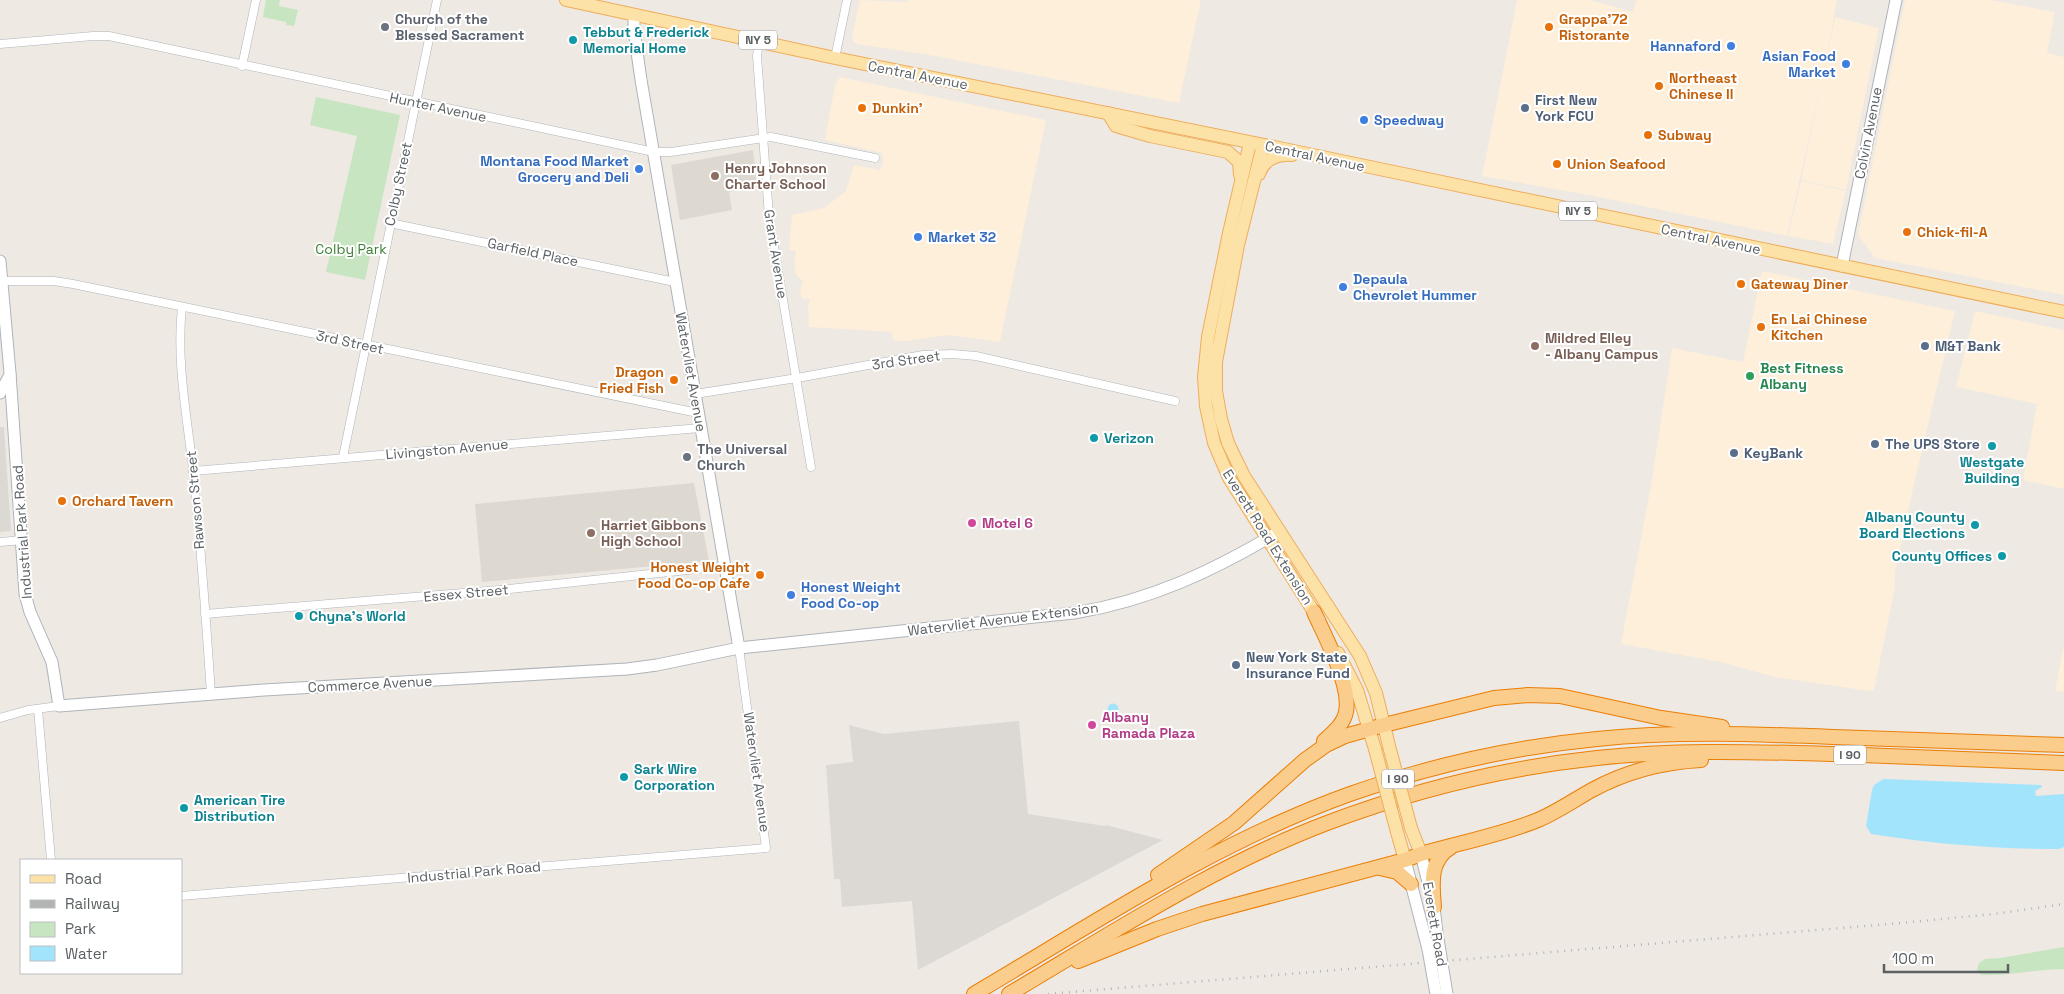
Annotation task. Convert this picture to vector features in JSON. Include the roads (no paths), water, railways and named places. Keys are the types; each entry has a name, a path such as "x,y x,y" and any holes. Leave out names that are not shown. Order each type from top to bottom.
{"highway":[{"path":"1048,950 1234,823 1340,726 1347,708 1347,694 1314,612"},
{"path":"1295,769 1326,745 1345,736 1494,698 1536,695 1568,698 1678,721 1784,736"},
{"name":"I 90","path":"974,994 1177,874 1259,832 1350,794 1418,773 1522,750 1596,739 1671,734 2064,745"},
{"name":"I 90","path":"1009,994 1166,901 1238,862 1325,824 1424,791 1525,768 1636,754 1719,751 2064,763"},
{"path":"1033,980 1180,921 1377,868 1538,820 1607,782 1660,765 1693,761 1845,755"},
{"path":"1434,907 1432,882 1435,866 1444,852 1464,841"},
{"path":"1377,868 1397,872 1411,884"}],"main road":[{"name":"Central Avenue","path":"566,0 592,3 634,15 759,40 835,58 1961,289 2064,312"},
{"path":"1108,113 1116,126 1150,136 1228,152 1239,162 1239,190"},
{"name":"Everett Road Extension","path":"1250,143 1205,358 1205,393 1211,433 1224,468 1242,501 1268,538 1314,612 1352,678 1370,729 1405,860"},
{"name":"Everett Road Extension","path":"1263,145 1233,267 1216,362 1218,406 1224,430 1237,463 1360,656 1376,693 1411,828 1421,854"},
{"path":"1233,267 1241,256 1260,172 1264,164 1271,158 1281,154 1322,157"}],"street":[{"path":"242,66 256,0"},
{"name":"Colby Street","path":"343,457 364,345 437,0"},
{"path":"835,58 847,0"},
{"name":"Colvin Avenue","path":"1842,266 1896,0"},
{"name":"Watervliet Avenue","path":"634,15 634,32 694,394 739,648 766,848"},
{"name":"Hunter Avenue","path":"0,44 109,36 242,66 654,152 671,152 763,137 774,137 875,158"},
{"name":"Grant Avenue","path":"759,40 757,56 769,216 811,467"},
{"name":"Garfield Place","path":"390,222 676,282"},
{"name":"Industrial Park Road","path":"0,261 23,540 26,599 52,662 59,706"},
{"name":"3rd Street","path":"1,281 68,283 698,414"},
{"name":"Rawson Street","path":"182,307 180,337 181,372 193,471 211,694"},
{"name":"3rd Street","path":"694,394 797,378 923,355 952,354 976,356 1175,401"},
{"path":"0,393 10,373"},
{"path":"0,412 13,412"},
{"name":"Livingston Avenue","path":"193,471 700,428"},
{"name":"Watervliet Avenue Extension","path":"739,648 1033,618 1106,607 1150,595 1180,584 1280,531"},
{"path":"0,542 23,540"},
{"name":"Essex Street","path":"206,614 500,590 725,566"},
{"name":"Commerce Avenue","path":"0,718 59,706 211,694 627,669 657,665 739,648"},
{"path":"38,709 50,859"},
{"name":"Industrial Park Road","path":"182,896 766,848"},
{"name":"Everett Road","path":"1421,854 1434,907 1448,994"},
{"name":"Everett Road","path":"1405,860 1428,949 1436,994"}],"water":[{"path":"1113,703 1119,709 1113,715 1107,709"},
{"path":"1883,779 2041,785 2042,787 2035,791 2036,796 2064,794 2064,847 2059,849 2035,849 1988,847 1918,841 1871,834 1866,826 1872,790 1874,785"}],"railway":[{"path":"1048,994 1901,923 1994,914 2064,904"}],"place":[{"name":"Church of the Blessed Sacrament","path":"385,27"},
{"name":"Grappa'72 Ristorante","path":"1549,27"},
{"name":"Tebbut & Frederick Memorial Home","path":"573,40"},
{"name":"Hannaford","path":"1731,46"},
{"name":"Asian Food Market","path":"1846,64"},
{"name":"Northeast Chinese II","path":"1659,86"},
{"name":"Dunkin'","path":"862,108"},
{"name":"First New York FCU","path":"1525,108"},
{"name":"Speedway","path":"1364,120"},
{"name":"Subway","path":"1648,135"},
{"name":"Union Seafood","path":"1557,164"},
{"name":"Montana Food Market Grocery and Deli","path":"639,169"},
{"name":"Henry Johnson Charter School","path":"715,176"},
{"name":"Chick-fil-A","path":"1907,232"},
{"name":"Market 32","path":"918,237"},
{"name":"Gateway Diner","path":"1741,284"},
{"name":"Depaula Chevrolet Hummer","path":"1343,287"},
{"name":"En Lai Chinese Kitchen","path":"1761,327"},
{"name":"Mildred Elley - Albany Campus","path":"1535,346"},
{"name":"M&T Bank","path":"1925,346"},
{"name":"Best Fitness Albany","path":"1750,376"},
{"name":"Dragon Fried Fish","path":"674,380"},
{"name":"Verizon","path":"1094,438"},
{"name":"The UPS Store","path":"1875,444"},
{"name":"Westgate Building","path":"1992,446"},
{"name":"KeyBank","path":"1734,453"},
{"name":"The Universal Church","path":"687,457"},
{"name":"Orchard Tavern","path":"62,501"},
{"name":"Motel 6","path":"972,523"},
{"name":"Albany County Board Elections","path":"1975,525"},
{"name":"Harriet Gibbons High School","path":"591,533"},
{"name":"County Offices","path":"2002,556"},
{"name":"Honest Weight Food Co-op Cafe","path":"760,575"},
{"name":"Honest Weight Food Co-op","path":"791,595"},
{"name":"Chyna's World","path":"299,616"},
{"name":"New York State Insurance Fund","path":"1236,665"},
{"name":"Albany Ramada Plaza","path":"1092,725"},
{"name":"Sark Wire Corporation","path":"624,777"},
{"name":"American Tire Distribution","path":"184,808"}],"park label":[{"name":"Colby Park","path":"351,249"}]}
